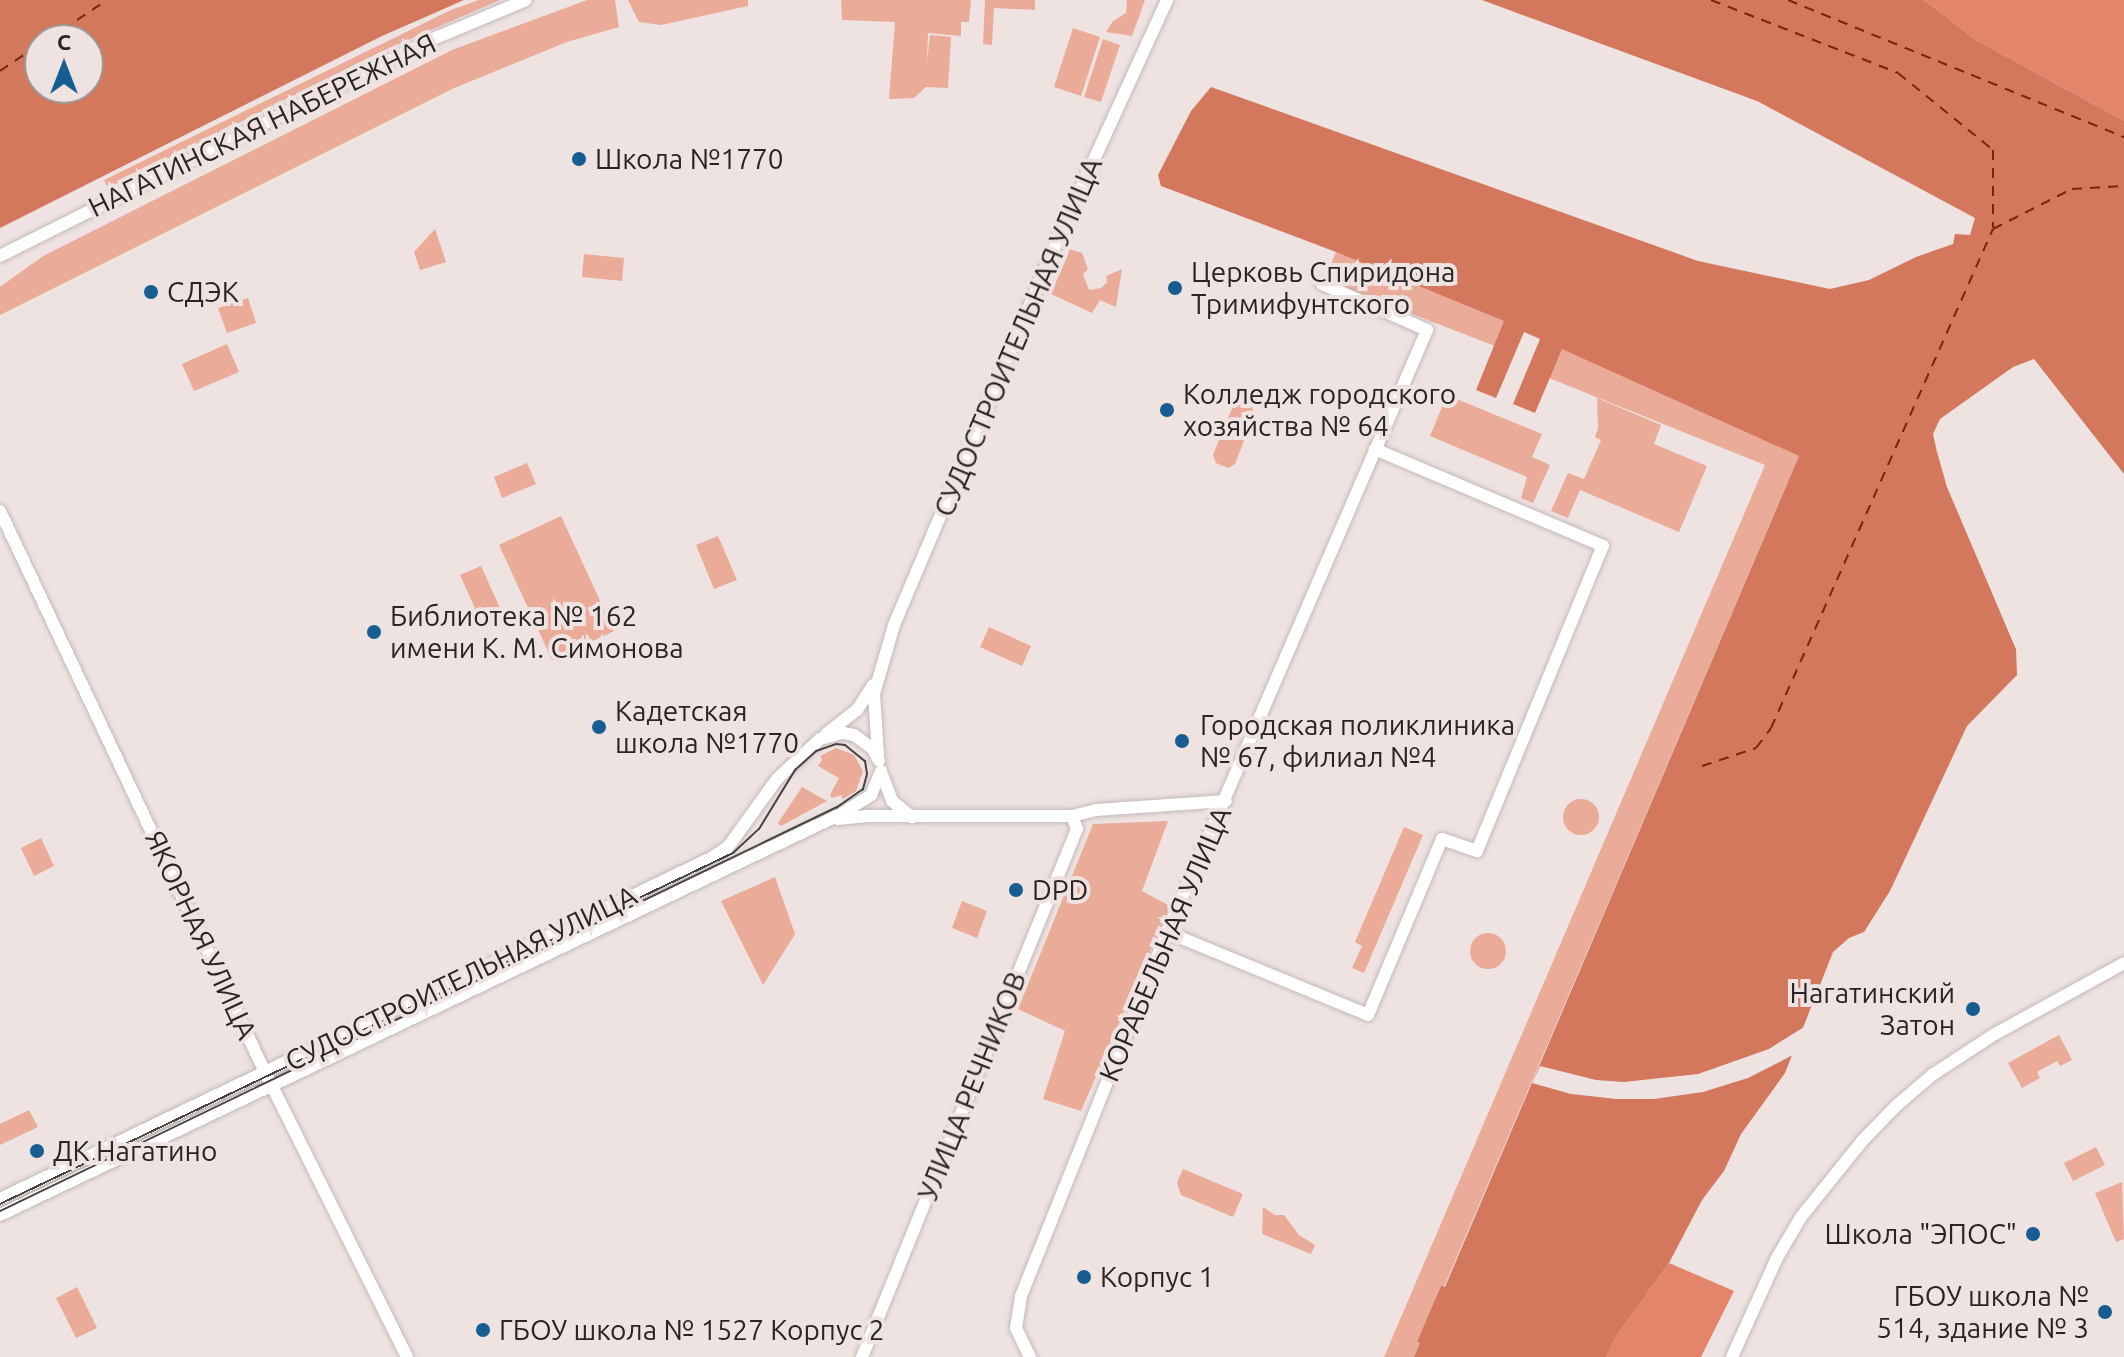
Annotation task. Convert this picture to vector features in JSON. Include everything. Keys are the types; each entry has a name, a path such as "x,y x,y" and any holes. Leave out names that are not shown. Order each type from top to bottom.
{"street":[{"name":"НАГАТИНСКАЯ НАБЕРЕЖНАЯ","path":"1,256 438,37 526,0"},
{"name":"СУДОСТРОИТЕЛЬНАЯ УЛИЦА","path":"0,1199 711,858 736,836 777,779 857,710 877,677 894,625 1059,236 1167,0"},
{"name":"КОРАБЕЛЬНАЯ УЛИЦА","path":"1030,1357 1021,1343 1016,1312 1167,932 1427,330 1322,284"},
{"path":"1167,932 1368,1015 1442,839 1477,851 1603,546 1375,449"},
{"name":"ЯКОРНАЯ УЛИЦА","path":"0,511 271,1085 407,1357"},
{"path":"817,825 864,802 878,783 880,766 874,706 877,677"},
{"path":"820,739 843,733 854,735 873,749 892,801 912,817"},
{"path":"817,825 865,816 1072,816 1096,810 1226,801"},
{"name":"УЛИЦА РЕЧНИКОВ","path":"862,1357 1077,829 1072,816"},
{"name":"СУДОСТРОИТЕЛЬНАЯ УЛИЦА","path":"0,1215 817,825"},
{"path":"736,836 740,849 753,854"},
{"path":"1732,1357 1777,1258 1801,1217 1862,1141 1896,1106 1932,1075 1995,1034 2124,963"}],"shaded area":[{"path":"0,0 464,0 382,36 0,228"},
{"path":"479,0 500,0 385,50 108,188 104,180 451,10"},
{"path":"587,0 615,0 619,27 567,42 452,89 0,315 0,287 43,256 452,50"},
{"path":"628,0 748,0 748,6 661,25 639,22"},
{"path":"841,0 971,0 969,22 961,22 961,36 928,33 927,62 930,35 951,37 948,88 926,87 914,98 889,99 895,22 842,20"},
{"path":"985,0 1035,0 1035,10 994,8 992,45 983,44"},
{"path":"1127,0 1145,0 1132,36 1106,32 1113,21 1126,13"},
{"path":"1482,0 1924,0 1976,40 2124,121 2124,474 2034,359 2013,367 1940,419 1933,434 1947,487 2016,649 2017,675 1967,726 1890,891 1864,932 1849,938 1833,952 1785,1073 1741,1134 1724,1171 1702,1200 1669,1263 1617,1335 1606,1357 1414,1357 1420,1343 1417,1342 1441,1286 1445,1287 1799,456 1562,349 1535,413 1513,404 1540,339 1524,332 1496,398 1476,390 1504,321 1336,252 1161,186 1158,175 1191,111 1211,87 1698,261 1830,289 1869,280 1916,257 1953,244 1955,234 1970,235 1975,218 1757,101"},
{"path":"1924,0 2124,0 2124,121 1976,40"},
{"path":"1073,28 1100,37 1081,96 1054,87"},
{"path":"1103,39 1120,45 1101,102 1084,97"},
{"path":"435,229 446,262 420,270 414,252"},
{"path":"1070,249 1082,253 1088,269 1083,274 1089,290 1101,288 1107,282 1106,276 1122,269 1116,307 1100,300 1092,313 1051,294"},
{"path":"1336,252 1505,321 1495,346 1324,280"},
{"path":"584,254 624,258 622,281 582,277"},
{"path":"248,298 256,323 227,333 218,308"},
{"path":"227,344 239,372 194,391 182,364"},
{"path":"1562,348 1799,456 1414,1357 1384,1357 1765,465 1549,378"},
{"path":"1447,395 1542,434 1532,457 1550,465 1533,503 1521,498 1527,477 1430,436"},
{"path":"1597,398 1661,425 1654,444 1707,466 1679,532 1580,490 1568,518 1551,511 1568,473 1584,479 1601,440 1595,437 1598,428"},
{"path":"1240,402 1252,407 1254,415 1235,464 1228,468 1216,463 1213,455 1233,406"},
{"path":"527,463 536,484 502,498 494,477"},
{"path":"561,516 614,631 552,660 499,545"},
{"path":"718,536 737,580 714,589 696,545"},
{"path":"481,566 500,608 479,617 460,575"},
{"path":"989,627 1031,646 1022,666 980,647"},
{"path":"836,748 854,755 863,771 856,791 843,799 841,795 832,798 830,795 839,778 818,766 822,760 820,756"},
{"path":"802,787 827,801 781,826 778,823"},
{"path":"1581,799 1594,804 1599,817 1594,830 1581,835 1568,830 1563,817 1568,804"},
{"path":"1168,821 1142,891 1170,906 1081,1111 1043,1099 1065,1031 1018,1009 1093,824"},
{"path":"1404,827 1423,835 1364,973 1352,968 1362,946 1355,942"},
{"path":"41,838 54,866 34,876 21,848"},
{"path":"775,877 795,934 763,985 721,901"},
{"path":"962,901 987,911 977,938 952,928"},
{"path":"1488,933 1501,938 1506,951 1501,964 1488,969 1475,964 1470,951 1475,938"},
{"path":"2059,1035 2072,1060 2060,1066 2057,1061 2037,1072 2040,1078 2022,1088 2008,1063"},
{"path":"29,1110 38,1127 0,1145 0,1124"},
{"path":"2096,1147 2105,1165 2073,1181 2064,1163"},
{"path":"1183,1169 1243,1194 1233,1217 1181,1195 1177,1183"},
{"path":"2122,1182 2124,1239 2116,1242 2095,1193"},
{"path":"1263,1207 1275,1215 1284,1215 1299,1235 1315,1245 1311,1254 1262,1234"},
{"path":"1669,1263 1734,1291 1701,1357 1606,1357 1617,1335"},
{"path":"77,1287 97,1328 76,1338 56,1298"}],"pier":[{"path":"1949,479 2019,647 2016,649 1945,481"},
{"path":"1812,1022 1799,1052 1748,1078 1703,1092 1654,1099 1616,1099 1571,1094 1532,1083 1540,1066 1596,1080 1624,1082 1698,1074 1769,1049"}],"ferry route":[{"path":"71,24 107,0"},
{"path":"1711,0 1898,73 1993,150 1993,228"},
{"path":"1788,0 2124,137"},
{"path":"0,71 24,55"},
{"path":"1702,766 1756,748 1771,728 1993,229 2072,189 2124,186"}],"tram line":[{"path":"0,1204 733,853 759,829 795,770 816,751 836,744 845,745 865,761 867,774 863,789 837,807 0,1211"}],"place":[{"name":"Школа №1770","path":"579,159"},
{"name":"Церковь Спиридона Тримифунтского","path":"1175,288"},
{"name":"СДЭК","path":"151,292"},
{"name":"Колледж городского хозяйства № 64","path":"1167,410"},
{"name":"Библиотека № 162 имени К. М. Симонова","path":"374,632"},
{"name":"Кадетская школа №1770","path":"599,727"},
{"name":"Городская поликлиника № 67, филиал №4","path":"1182,741"},
{"name":"DPD","path":"1016,890"},
{"name":"Нагатинский Затон","path":"1973,1009"},
{"name":"ДК Нагатино","path":"37,1151"},
{"name":"Школа \"ЭПОС\"","path":"2033,1234"},
{"name":"Корпус 1","path":"1084,1277"},
{"name":"ГБОУ школа № 514, здание № 3","path":"2105,1312"},
{"name":"ГБОУ школа № 1527 Корпус 2","path":"483,1330"}]}
